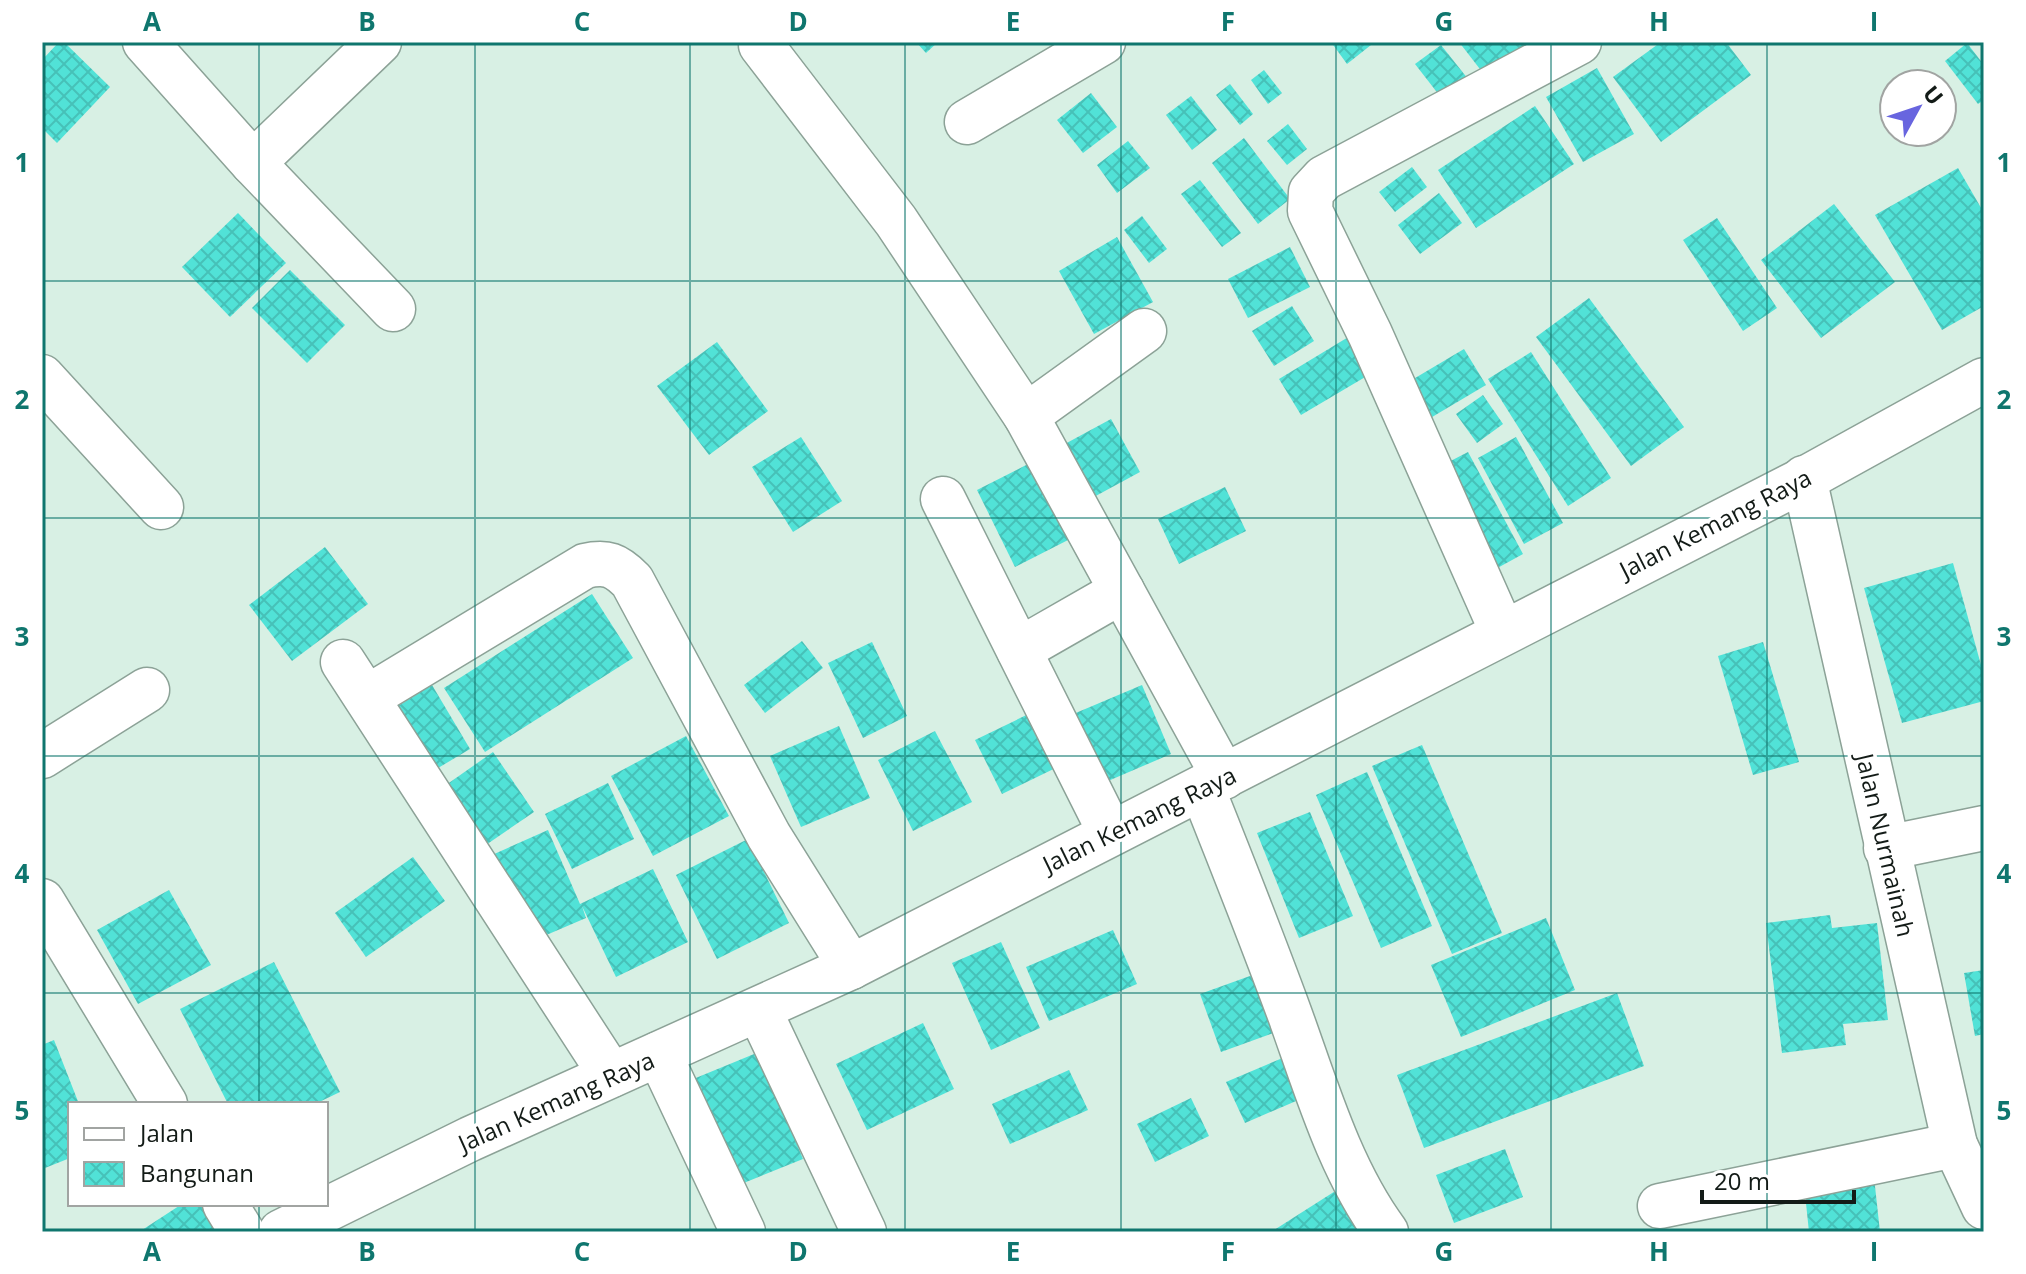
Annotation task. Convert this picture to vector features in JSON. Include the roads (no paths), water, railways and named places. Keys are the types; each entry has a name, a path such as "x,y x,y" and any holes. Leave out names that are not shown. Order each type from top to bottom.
{"street":[{"path":"145,42 253,163 393,309"},
{"path":"253,163 379,42"},
{"path":"967,122 1103,42"},
{"path":"1502,631 1370,334 1310,211 1311,192 1324,178 1579,42"},
{"path":"761,45 896,221 1026,416 1122,591 1213,782 1255,919 1316,1088 1354,1177 1386,1232"},
{"path":"1026,416 1144,331"},
{"path":"42,377 161,507"},
{"name":"Jalan Kemang Raya","path":"281,1232 470,1139 851,967 1804,478 1984,380"},
{"name":"Jalan Nurmainah","path":"1804,478 1955,1145 1984,1207"},
{"path":"943,499 1110,832"},
{"path":"368,697 585,566 603,562 618,568 632,581 769,836 851,967"},
{"path":"1019,650 1122,591"},
{"path":"343,662 611,1075"},
{"path":"42,756 147,690"},
{"path":"1886,848 1984,828"},
{"path":"42,901 164,1102"},
{"path":"759,1010 864,1232"},
{"path":"659,1054 743,1232"},
{"path":"1660,1206 1955,1145"},
{"path":"226,1206 242,1232"}]}
